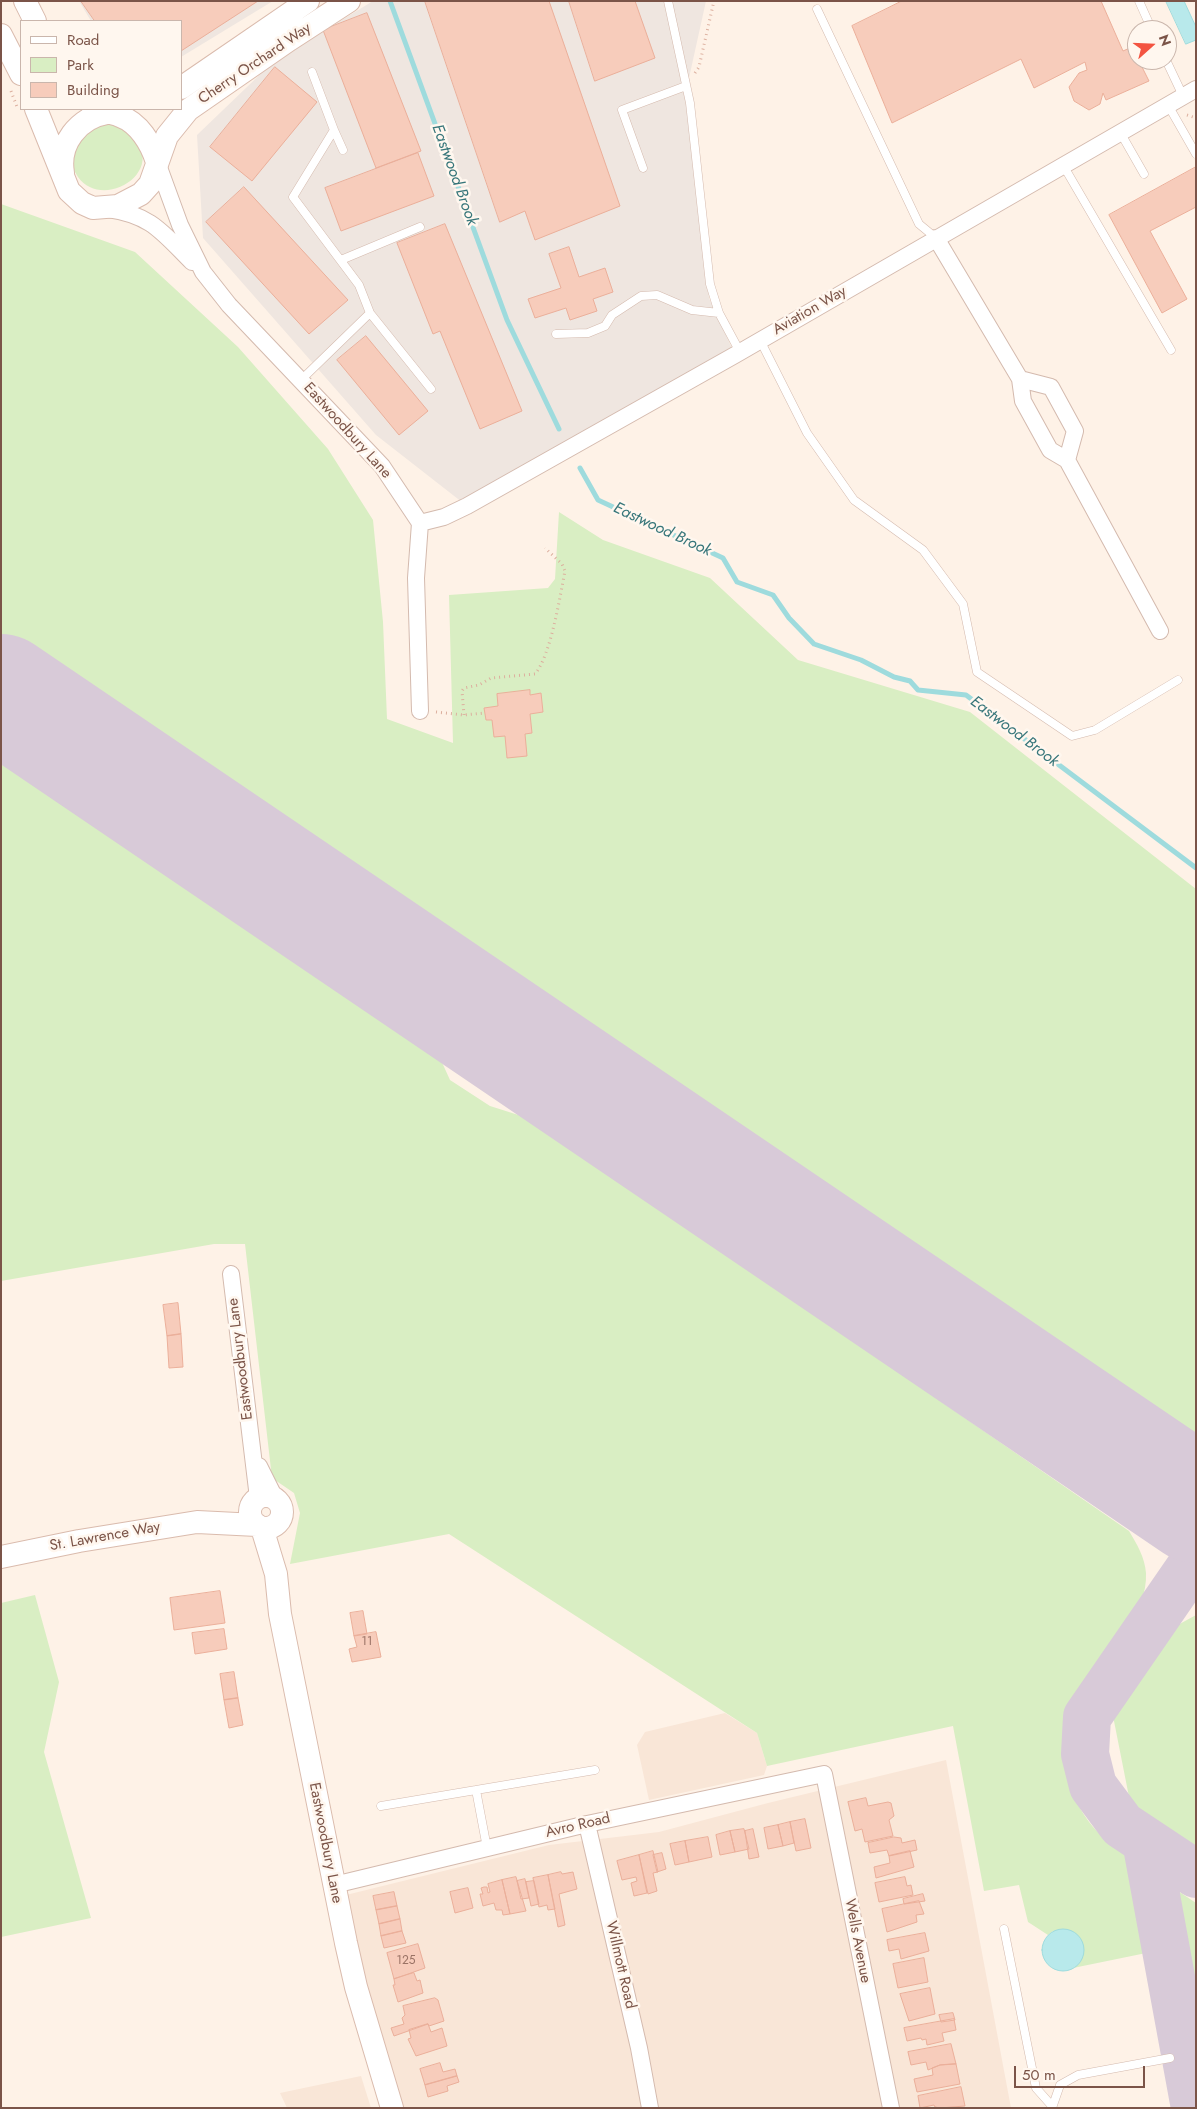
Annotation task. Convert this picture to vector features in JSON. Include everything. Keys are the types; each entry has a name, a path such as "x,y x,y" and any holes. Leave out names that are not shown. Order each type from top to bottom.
{"main road":[{"path":"25,1 34,20"},
{"name":"Cherry Orchard Way","path":"182,87 308,1"},
{"name":"Cherry Orchard Way","path":"157,162 167,136 188,110 349,1"},
{"path":"1,35 20,72"},
{"name":"Eastwoodbury Lane","path":"36,110 65,183 82,203 93,208 106,209"},
{"name":"Eastwoodbury Lane","path":"65,183 62,158 66,144 83,122 92,116 110,111 127,119 142,133 157,162"},
{"path":"106,209 118,206 141,194 150,184 157,162"},
{"name":"Eastwoodbury Lane","path":"264,1513 282,1545 276,1574 280,1614 356,1987 392,2108"},
{"name":"St. Lawrence Way","path":"6,1554 197,1522 264,1513"}],"street":[{"name":"Aviation Way","path":"420,523 444,517 467,506 740,352 1190,92"},
{"name":"Eastwoodbury Lane","path":"157,162 180,225 203,272"},
{"name":"Eastwoodbury Lane","path":"106,209 133,213 145,218 203,272 229,305 382,466 420,523"},
{"path":"936,238 1020,379 1023,401 1050,450 1067,460 1160,630"},
{"path":"1020,379 1051,387 1075,431 1067,460"},
{"path":"420,523 416,578 420,711"},
{"name":"Eastwoodbury Lane","path":"231,1274 252,1444 264,1513"},
{"name":"Avro Road","path":"334,1886 586,1824 824,1774"},
{"name":"Wells Avenue","path":"824,1774 890,2108"},
{"name":"Willmott Road","path":"586,1824 639,2048 650,2108"}],"lane":[{"path":"668,1 686,86 710,284 719,313 740,352"},
{"path":"1139,1 1148,20"},
{"path":"817,9 919,224 936,238"},
{"path":"1174,70 1190,92"},
{"path":"312,72 343,150"},
{"path":"643,168 622,110 686,86"},
{"path":"1168,105 1196,154"},
{"path":"334,130 293,197 359,285 370,313 431,389"},
{"path":"1120,132 1144,174"},
{"path":"1063,165 1171,350"},
{"path":"341,260 420,227"},
{"path":"556,334 588,333 605,326 612,315 641,296 657,295 692,310 719,313"},
{"path":"301,380 370,313"},
{"path":"760,340 807,433 854,500 923,550 963,604 977,672 1072,736 1095,730 1178,680"},
{"path":"381,1806 595,1770"},
{"path":"476,1790 487,1848"},
{"path":"1004,1928 1036,2088 1052,2107 1060,2085 1078,2075 1170,2058"}],"path":[{"path":"686,86 699,67 714,1"},
{"path":"464,715 462,692 464,688 479,685 491,678 535,674 541,668 553,626 565,571 562,564 545,548"},
{"path":"420,711 464,715 485,713"}],"shaded area":[{"path":"79,1 273,1 182,56 182,20 90,20"},
{"path":"373,1 706,1 689,78 709,298 735,355 467,506 376,435 203,238 197,135 273,62"},
{"path":"725,1713 757,1733 767,1766 764,1775 649,1800 637,1745 645,1732"},
{"path":"946,1760 1011,2108 400,2108 363,1976 346,1895 549,1845 659,1832 768,1803"},
{"path":"361,2076 371,2108 287,2108 280,2093"}],"green space":[{"path":"118,122 141,148 143,160 139,171 132,180 110,190 98,190 87,186 78,177 72,166 71,155 74,147 84,128"},
{"path":"1,204 135,252 238,347 328,449 373,520 383,622 387,719 453,743 449,595 548,588 555,579 559,512 603,540 710,578 798,660 970,712 1196,889 1196,1453 554,1017 539,995 479,965 232,802 1,644"},
{"path":"1,763 83,819 89,810 440,1058 450,1080 490,1106 531,1119 1129,1531 1140,1551 1146,1573 1141,1604 1125,1635 1071,1714 1066,1724 1063,1744 1066,1773 1070,1788 1084,1815 1103,1837 1136,1864 1143,1876 1148,1892 1156,1951 1073,1968 1080,1962 1053,1931 1048,1935 1028,1922 1019,1885 984,1891 953,1726 767,1766 757,1733 449,1534 290,1564 300,1513 294,1493 272,1478 245,1244 214,1244 1,1281"},
{"path":"35,1595 59,1682 44,1752 91,1918 1,1937 1,1603"},
{"path":"1196,1615 1196,1852 1131,1807 1113,1716 1176,1626"},
{"path":"1160,1879 1196,1903 1196,2076"}],"water":[{"path":"1166,1 1184,1 1196,27 1196,40 1186,44 1177,25 1177,20 1175,20"},
{"path":"1063,1929 1078,1935 1084,1950 1078,1965 1063,1971 1048,1965 1042,1950 1048,1935"}],"building":[{"path":"81,1 258,1 182,50 182,20 94,20"},
{"path":"425,1 549,1 620,206 535,240 525,211 500,222"},
{"path":"569,1 635,1 655,58 595,81"},
{"path":"902,1 1101,1 1123,51 1127,49 1127,70 1144,70 1149,81 1106,100 1103,93 1100,104 1089,110 1074,101 1069,87 1079,73 1087,70 1085,62 1034,88 1021,59 892,123 852,26"},
{"path":"367,13 421,151 376,168 323,30"},
{"path":"275,67 317,102 252,181 210,147"},
{"path":"418,153 434,196 341,231 325,188"},
{"path":"1196,167 1196,207 1150,231 1187,299 1162,313 1109,215"},
{"path":"244,187 348,300 309,334 206,222"},
{"path":"445,224 522,411 480,429 440,331 433,334 397,243"},
{"path":"569,247 579,277 605,268 613,292 593,299 597,311 570,320 566,308 535,318 528,299 561,288 549,254"},
{"path":"366,336 428,411 399,435 337,360"},
{"path":"530,690 530,695 541,693 543,712 530,714 532,733 525,734 527,756 507,758 505,736 494,737 492,720 486,720 484,708 498,706 497,694"},
{"path":"178,1303 181,1334 167,1336 163,1305"},
{"path":"181,1334 183,1367 169,1368 167,1336"},
{"path":"220,1591 225,1623 174,1630 170,1598"},
{"path":"363,1611 367,1634 354,1636 350,1613"},
{"path":"224,1629 227,1649 195,1654 192,1633"},
{"path":"376,1632 381,1657 352,1662 349,1649 357,1647 354,1636"},
{"path":"234,1672 238,1698 224,1700 220,1674"},
{"path":"238,1698 243,1725 229,1728 224,1700"},
{"path":"866,1798 868,1806 891,1803 894,1816 889,1820 893,1836 865,1842 862,1829 855,1831 848,1802"},
{"path":"805,1819 811,1848 796,1851 790,1822"},
{"path":"790,1822 794,1843 783,1846 778,1825"},
{"path":"778,1825 783,1846 768,1849 764,1828"},
{"path":"744,1829 749,1849 735,1852 730,1831"},
{"path":"753,1829 759,1857 749,1859 745,1831"},
{"path":"730,1831 735,1852 720,1855 716,1835"},
{"path":"708,1837 712,1857 689,1862 685,1841"},
{"path":"894,1837 901,1838 902,1843 915,1840 917,1850 889,1856 887,1850 870,1853 868,1843"},
{"path":"685,1841 689,1862 675,1865 670,1844"},
{"path":"653,1851 658,1872 653,1873 657,1891 648,1894 639,1855"},
{"path":"910,1851 914,1867 876,1878 874,1867 890,1863 889,1856"},
{"path":"662,1853 666,1869 657,1872 653,1855"},
{"path":"639,1855 647,1893 634,1896 631,1883 637,1881 636,1877 622,1880 617,1861"},
{"path":"561,1872 562,1874 573,1872 577,1889 559,1894 565,1925 558,1927 548,1875"},
{"path":"548,1875 555,1909 548,1910 547,1905 539,1907 533,1878"},
{"path":"516,1877 526,1911 510,1914 502,1880"},
{"path":"905,1877 907,1886 911,1885 913,1895 879,1902 875,1883"},
{"path":"525,1879 529,1898 521,1899 517,1881"},
{"path":"502,1880 510,1914 503,1915 502,1910 496,1910 494,1903 483,1906 480,1894 483,1894 481,1888 487,1887 488,1893 490,1892 488,1884"},
{"path":"534,1881 539,1904 531,1906 526,1882"},
{"path":"468,1888 473,1908 455,1913 450,1892"},
{"path":"394,1892 397,1906 376,1910 373,1896"},
{"path":"923,1894 925,1901 904,1904 903,1899"},
{"path":"919,1901 924,1914 916,1915 917,1922 887,1932 882,1909"},
{"path":"397,1906 400,1919 379,1924 376,1910"},
{"path":"400,1919 402,1931 381,1936 379,1924"},
{"path":"402,1931 406,1943 384,1948 381,1936"},
{"path":"925,1933 929,1951 901,1959 899,1949 889,1951 887,1940"},
{"path":"418,1944 425,1968 394,1979 387,1953"},
{"path":"924,1958 928,1982 898,1988 893,1964"},
{"path":"414,1973 417,1981 420,1980 423,1993 398,2002 393,1985 395,1985 394,1979"},
{"path":"930,1988 935,2014 909,2021 900,1994"},
{"path":"435,1998 438,2000 444,2021 429,2026 428,2024 394,2036 391,2028 404,2024 402,2018 405,2015 403,2006"},
{"path":"953,2013 955,2020 941,2022 939,2015"},
{"path":"954,2019 956,2030 942,2033 944,2041 927,2045 926,2039 922,2040 921,2038 907,2041 904,2028"},
{"path":"428,2024 431,2032 442,2028 447,2046 416,2056 408,2039 411,2038 409,2030"},
{"path":"951,2044 956,2064 940,2065 928,2070 926,2062 911,2065 908,2052"},
{"path":"440,2063 443,2072 455,2069 457,2076 425,2085 420,2069"},
{"path":"956,2064 960,2084 917,2092 914,2079 933,2075 932,2068 940,2065"},
{"path":"457,2076 459,2082 447,2086 448,2091 428,2097 425,2085"},
{"path":"961,2087 965,2106 940,2108 934,2105 920,2108 918,2096"}],"waterway":[{"name":"Eastwood Brook","path":"390,1 507,320 559,429"},
{"name":"Eastwood Brook","path":"580,468 598,500 723,558 737,582 773,595 789,618 814,644 861,660 894,677 910,681 918,690 966,695 1196,868"}],"taxiway":[{"path":"1186,1497 1196,1524"},
{"path":"1196,1559 1087,1717 1085,1754 1093,1786 1122,1825 1196,1874"},
{"path":"1146,1841 1195,2108"}],"runway":[{"path":"1,693 1196,1504"}]}
